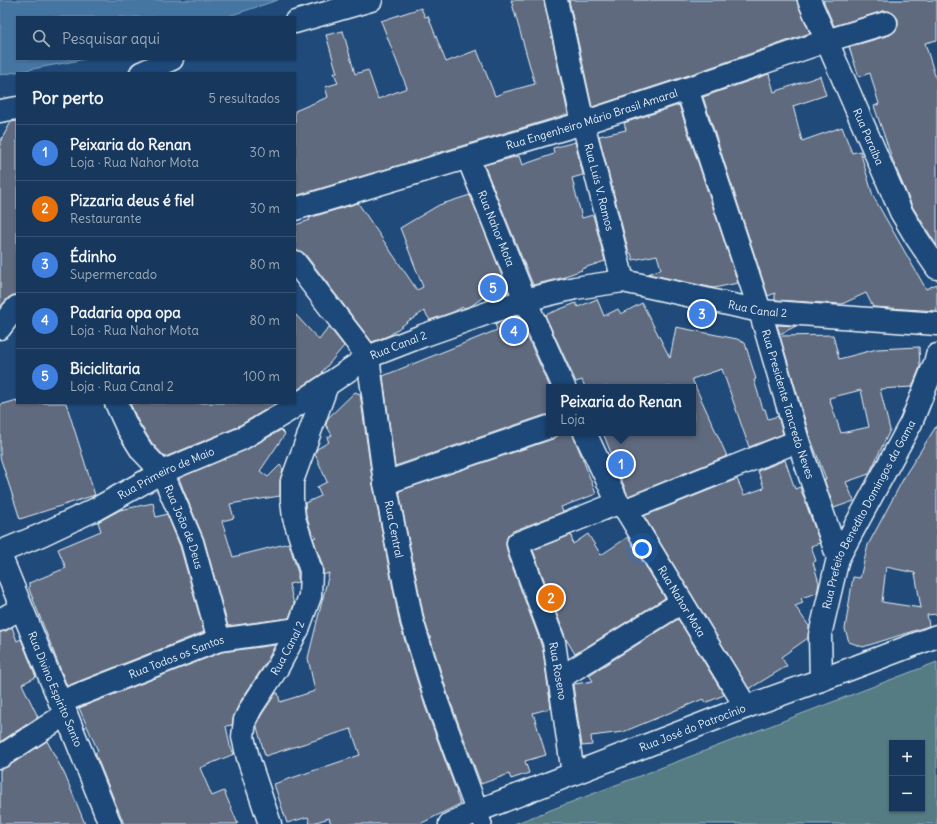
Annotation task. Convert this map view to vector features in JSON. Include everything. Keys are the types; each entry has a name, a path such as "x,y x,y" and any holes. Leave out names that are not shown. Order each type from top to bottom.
{"street":[{"path":"296,22 371,0"},
{"name":"Rua Luis V. Ramos","path":"556,0 583,123 623,281"},
{"name":"Rua Paraíba","path":"809,0 901,212 916,238 937,268"},
{"name":"Rua Engenheiro Mário Brasil Amaral","path":"296,209 583,123 826,41 886,23"},
{"name":"Rua Presidente Tancredo Neves","path":"687,89 760,310 798,441 838,558"},
{"path":"0,111 16,108"},
{"name":"Rua Nahor Mota","path":"468,158 525,300 563,384"},
{"name":"Rua Central","path":"296,263 368,357 385,483 412,621 437,702 480,817"},
{"name":"Rua Canal 2","path":"270,824 248,758 243,737 245,720 251,708 278,667 298,629 310,596 311,572 294,518 292,481 327,385 368,357 422,336 525,300 575,288 623,281 760,310 937,324"},
{"path":"0,328 16,308"},
{"name":"Rua Prefeito Benedito Domingos da Gama","path":"821,680 820,635 838,558 911,423 937,355"},
{"name":"Rua Primeiro de Maio","path":"0,554 96,509 162,472 241,439 327,385"},
{"name":"Rua João de Deus","path":"116,404 127,427 142,450 162,472 192,542 219,640"},
{"path":"385,483 546,428"},
{"name":"Rua Nahor Mota","path":"587,436 622,506 746,707"},
{"path":"622,506 798,441"},
{"name":"Rua Roseno","path":"573,774 554,642 518,543 622,506"},
{"name":"Rua Divino Espírito Santo","path":"0,554 110,824"},
{"path":"560,678 682,602"},
{"path":"0,620 21,608"},
{"name":"Rua Todos os Santos","path":"0,757 63,708 219,640 298,629"},
{"name":"Rua José do Patrocínio","path":"450,824 480,817 573,774 746,707 937,636"}],"green space":[{"path":"937,662 937,824 514,824"}],"water":[{"path":"0,0 278,0 229,16 16,16 16,60 81,60 0,75"}],"building":[{"path":"511,0 544,0 568,114 438,153 437,152 427,157 296,196 296,111 328,97 325,87 338,83 334,73 337,73 326,35 343,31 355,74 368,70 378,99 407,88 381,21 421,8 425,17 428,16 446,62 477,50 495,96 535,84"},
{"path":"569,0 797,0 810,33 592,107"},
{"path":"823,0 937,0 937,40 925,43 937,82 937,246 912,206 894,164 874,106 879,104 870,73 859,77 849,47 890,35 898,26 898,19 889,11 883,11 834,26"},
{"path":"769,74 774,92 820,76 826,95 793,106 802,141 842,127 852,153 860,151 873,196 926,289 937,284 937,311 873,307 866,293 842,304 775,300 775,293 768,296 703,97"},
{"path":"679,105 738,283 714,288 648,274 661,269 657,255 633,260 631,253 629,253 599,136 626,130 624,123"},
{"path":"16,121 16,295 8,298 0,307 0,142 11,122"},
{"path":"575,142 583,175 572,178 582,218 593,215 605,261 581,269 582,270 565,277 533,285 484,165 519,156 522,165 554,154 553,148"},
{"path":"470,195 509,293 487,300 485,296 471,306 463,307 430,320 424,311 390,335 372,342 305,254 296,250 296,225 310,220 309,218 358,203 417,290 423,287 400,228 439,205"},
{"path":"597,299 604,316 618,309 621,314 642,303 670,358 676,327 737,339 745,343 763,409 765,409 768,419 778,416 783,434 749,447 722,369 692,379 694,384 584,384 582,380 576,382 545,315 576,303 578,307"},
{"path":"296,315 319,340 329,327 344,346 322,372 323,373 297,390"},
{"path":"518,316 549,384 546,384 546,415 395,466 383,376 497,330 495,324"},
{"path":"777,325 796,326 780,334"},
{"path":"833,335 839,359 877,349 919,347 920,367 912,387 880,389 890,430 869,474 846,482 854,501 834,508 824,479 826,479 810,437 780,336","holes":["861,390 869,427 841,433 829,398"]},
{"path":"696,388 727,456 628,496 604,436 696,436"},
{"path":"355,392 360,394 373,485 400,625 425,706 460,804 420,824 331,824 329,818 310,824 308,817 287,823 274,784 360,755 351,729 265,756 257,727 262,714 276,693 278,693 280,702 315,691 308,658 329,573 323,575 323,567 313,538 316,537 311,531 306,515 305,503 321,496 317,487 327,482 315,454 317,449 329,442 327,438 332,435 326,425 328,418"},
{"path":"16,400 16,404 66,404 95,495 20,519 0,457 0,405"},
{"path":"130,404 275,404 235,428 165,457 152,443 138,421"},
{"path":"937,425 937,614 927,615 929,626 863,647 849,642 845,629 853,577 860,578 868,545 907,472","holes":["886,567 915,573 921,608 882,602"]},
{"path":"281,430 285,434 260,471 268,477 280,465 283,469 280,481 280,496 230,504 234,518 222,521 233,557 289,543 298,573 298,582 289,584 294,604 289,618 228,626 204,539 179,478 246,450"},
{"path":"556,436 574,436 596,494 561,507 563,512 513,531 508,535 506,541 509,558 543,651 551,708 533,713 546,755 525,761 529,773 511,779 509,774 481,784 449,698 424,618 399,491 553,439"},
{"path":"785,460 795,489 800,487 820,543 811,546 816,561 813,562 819,583 817,593 801,598 803,603 795,606 809,626 808,638 781,657 787,666 749,689 644,516 737,479 744,495 764,488 758,471"},
{"path":"153,503 156,517 167,514 180,546 204,632 67,686 29,589 29,583 66,568 58,549 101,531 98,522 120,510"},
{"path":"588,534 601,555 628,537 665,598 575,654 566,639 533,550 571,535 573,544"},
{"path":"678,619 724,695 705,703 703,699 623,732 591,736 592,745 582,746 573,685 593,681 589,675"},
{"path":"12,627 17,641 21,639 36,677 22,684 38,717 0,742 0,632 6,631"},
{"path":"275,645 267,661 240,702 234,715 232,725 226,726 230,746 234,754 200,768 212,796 224,791 238,824 124,824 95,753 98,751 79,708 222,652"},
{"path":"47,741 65,775 85,824 0,824 0,769 7,767"}],"place":[{"name":"Biciclitaria","path":"493,288"},
{"name":"Édinho","path":"702,314"},
{"name":"Padaria opa opa","path":"514,331"},
{"name":"Peixaria do Renan","path":"621,464"},
{"name":"Pizzaria deus é fiel","path":"551,598"}]}
